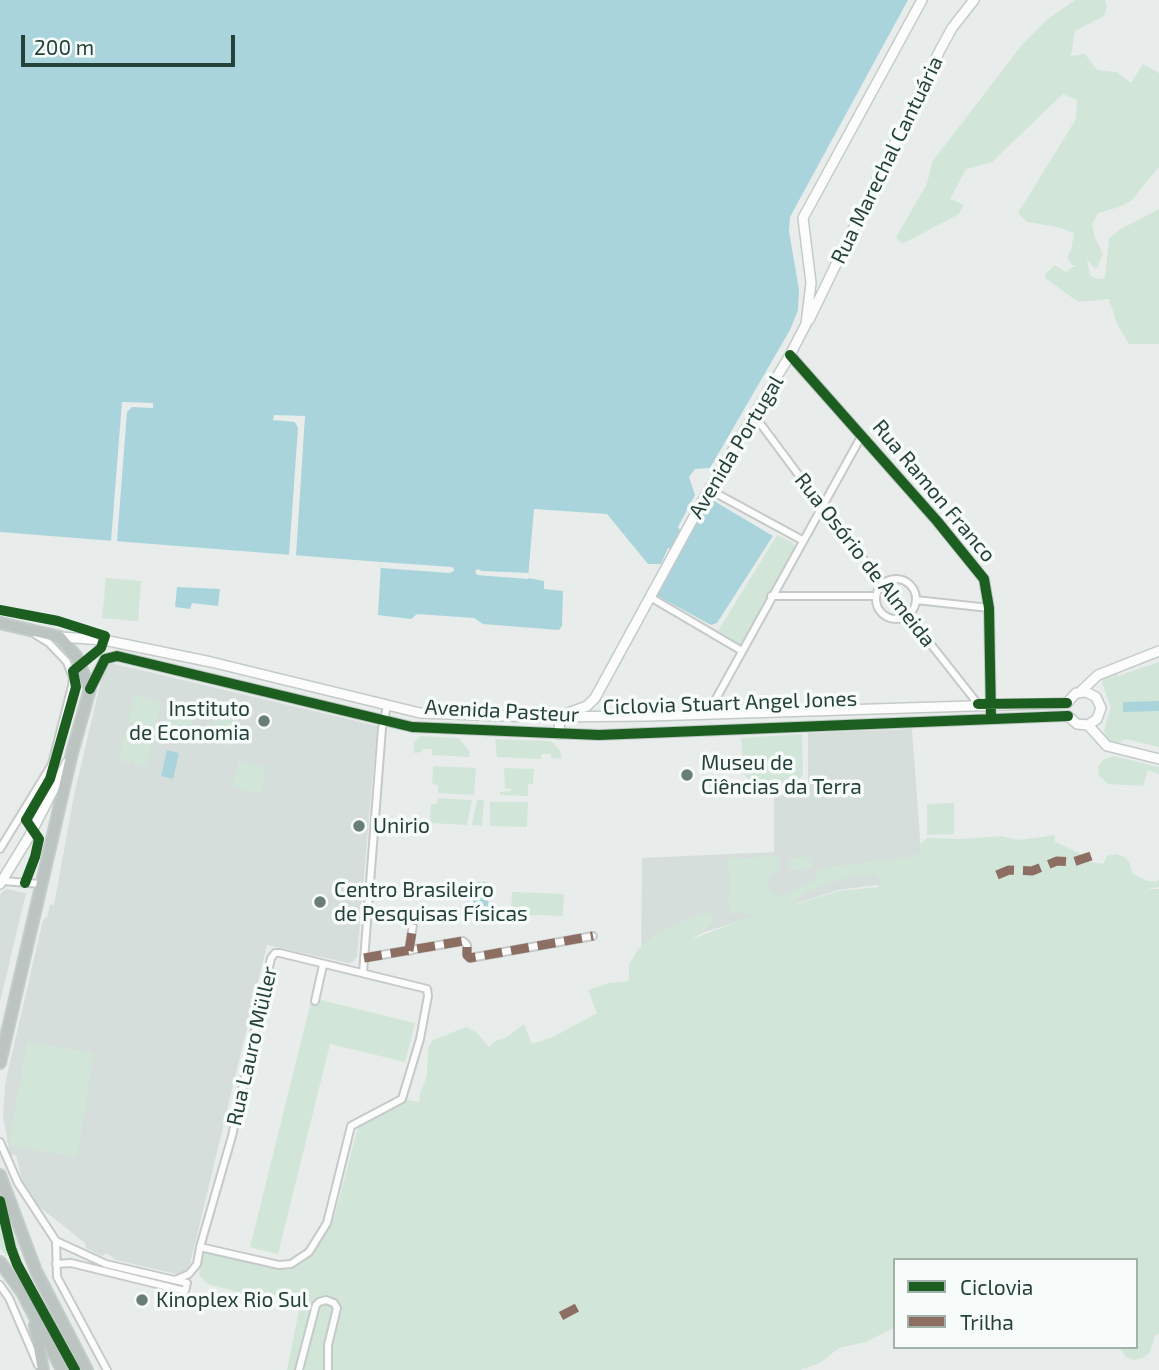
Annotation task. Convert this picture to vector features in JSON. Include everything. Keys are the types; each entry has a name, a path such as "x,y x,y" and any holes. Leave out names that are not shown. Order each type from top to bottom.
{"highway":[{"name":"Avenida Pasteur","path":"0,623 60,637"},
{"path":"0,1063 72,753 90,689 76,656 60,637"},
{"path":"0,1175 26,1249 87,1370"},
{"path":"0,1262 33,1312 62,1370"},
{"path":"33,1312 41,1370"}],"street":[{"name":"Avenida Portugal","path":"559,716 587,706 595,698 708,491 806,324 811,283 803,218 922,0"},
{"name":"Rua Marechal Cantuária","path":"806,324 825,290 940,50 952,28 974,0"},
{"path":"811,283 825,290"},
{"name":"Rua Ramon Franco","path":"790,355 979,570 987,588 989,608 991,719"},
{"name":"Rua Osório de Almeida","path":"754,415 821,505 978,704"},
{"path":"706,715 862,435"},
{"path":"708,491 802,540"},
{"path":"894,578 905,581 913,589 916,600 908,615 895,619 878,609 876,596 883,583 894,578"},
{"path":"651,594 742,651"},
{"path":"771,596 876,596"},
{"path":"916,600 989,608"},
{"path":"0,849 52,764 73,678 71,668 59,652 27,629"},
{"name":"Avenida Pasteur","path":"60,637 103,640 211,662 420,713 591,717 1067,703"},
{"path":"1080,692 1098,675 1159,651"},
{"name":"Avenida Pasteur","path":"90,689 101,664 110,656 125,657 412,727 590,734 1068,716"},
{"path":"208,678 211,662"},
{"path":"1080,692 1096,697 1101,708 1097,719 1088,725 1077,724 1068,716 1067,703 1072,695 1080,692"},
{"path":"363,973 383,721 387,706"},
{"path":"898,708 899,723"},
{"path":"559,716 559,734"},
{"path":"590,734 591,717"},
{"path":"1088,725 1107,746 1159,759"},
{"path":"41,884 2,882 72,753"},
{"path":"409,951 414,918"},
{"path":"364,958 463,941 467,945 468,958 593,936"},
{"name":"Rua Lauro Müller","path":"176,1280 194,1269 200,1248 232,1136 271,958 275,953 427,989 420,1039 402,1099 351,1126 327,1223 309,1252 291,1264 279,1265 200,1248"},
{"path":"315,1001 323,965"},
{"path":"0,1142 18,1183 56,1241 115,1270 185,1291 187,1283 176,1280 115,1270 71,1263 56,1264"},
{"path":"56,1241 56,1274 59,1283 107,1370"},
{"path":"71,1263 75,1252"},
{"path":"0,1270 10,1277"},
{"path":"0,1285 9,1298 41,1370"},
{"path":"299,1370 310,1322 319,1302 326,1300 336,1306 328,1345 328,1370"}],"shaded area":[{"path":"111,663 377,726 357,957 348,963 267,945 190,1264 185,1271 176,1274 116,1260 106,1253 102,1256 86,1248 85,1243 37,1205 23,1183 16,1155 10,1156 3,1116 5,1085 43,920 47,917 50,904 54,905 74,795 104,668"},
{"path":"912,729 923,879 839,890 702,933 641,966 642,858 774,852 774,795 808,794 808,733"},
{"path":"6,889 26,893 0,1002 0,894"}],"green space":[{"path":"1075,0 1105,0 1107,7 1104,16 1075,31 1071,56 1085,54 1097,70 1117,72 1131,83 1143,64 1159,73 1159,167 1131,201 1098,213 1092,224 1103,254 1097,268 1087,259 1090,275 1096,279 1105,278 1109,238 1159,209 1159,344 1129,344 1117,324 1109,299 1078,302 1045,278 1054,265 1066,272 1076,265 1072,265 1067,258 1074,233 1027,222 1018,213 1076,119 1077,100 1063,94 992,162 966,169 950,199 964,205 959,214 902,244 896,237 927,184 932,162 1021,46 1049,18"},
{"path":"777,535 792,542 795,547 741,645 737,644 718,631"},
{"path":"106,578 141,581 138,621 102,618"},
{"path":"1159,662 1159,747 1125,739 1119,743 1110,741 1105,737 1104,730 1111,707 1102,683 1104,675 1116,671 1118,676"},
{"path":"134,695 161,702 155,728 128,722"},
{"path":"172,705 195,710 188,737 181,735 181,731 166,731"},
{"path":"214,715 237,720 231,747 223,745 223,742 209,742"},
{"path":"125,733 152,740 146,767 135,764 133,757 129,763 119,760"},
{"path":"802,734 803,774 797,782 793,785 773,787 752,786 744,773 741,738"},
{"path":"421,736 459,738 470,752 469,757 432,755 432,749 422,749 422,752 414,753 414,742"},
{"path":"495,739 551,741 560,750 562,759 551,758 551,754 541,754 541,759 497,757"},
{"path":"1114,756 1159,767 1159,774 1148,770 1143,786 1108,784 1099,776 1098,767 1103,760"},
{"path":"239,761 266,767 260,794 233,787"},
{"path":"433,766 476,768 474,795 438,793 438,785 432,784"},
{"path":"504,768 534,769 533,784 528,784 528,796 500,795 500,792 511,791 505,788"},
{"path":"438,798 472,800 467,825 430,823 431,804 437,804"},
{"path":"477,800 484,800 482,826 472,825"},
{"path":"490,802 528,802 527,827 490,826"},
{"path":"954,803 954,834 927,835 927,804"},
{"path":"1055,835 1055,842 1081,854 1086,861 1103,864 1107,856 1116,854 1125,857 1132,873 1147,881 1156,882 1159,879 1159,887 1147,889 1159,889 1159,1334 1155,1336 1150,1352 1143,1358 1134,1360 1126,1357 1120,1349 1138,1349 1138,1258 893,1258 893,1328 866,1342 839,1348 820,1363 800,1370 287,1370 300,1305 288,1299 255,1292 254,1296 207,1284 200,1276 199,1268 204,1250 275,1268 287,1270 294,1267 334,1218 358,1127 402,1099 419,1102 427,1076 428,1048 433,1040 466,1027 477,1033 489,1047 524,1024 532,1044 553,1037 597,1013 588,990 609,983 629,981 629,965 638,949 658,932 700,914 709,913 713,921 692,939 753,916 736,912 731,915 727,896 730,892 728,859 779,856 780,871 770,875 768,886 773,894 782,896 815,880 819,871 827,867 911,857 920,853 920,844 927,838 1001,836 1019,840","holes":["870,873 878,875 880,883 877,887 839,891 789,906 804,893 844,878"]},
{"path":"811,857 812,869 789,870 789,858"},
{"path":"512,892 564,894 563,916 511,914"},
{"path":"312,998 415,1023 405,1062 330,1044 278,1254 250,1247"},
{"path":"27,1042 94,1053 77,1157 9,1145"},
{"path":"0,1198 20,1250 7,1256 0,1248"}],"water":[{"path":"0,0 908,0 790,217 789,231 799,290 798,310 790,330 710,468 695,469 689,477 695,495 678,527 683,535 709,498 773,536 717,623 711,625 656,595 676,552 668,548 661,564 648,564 607,514 534,509 528,578 544,581 544,589 563,591 562,626 559,630 483,624 474,618 417,614 411,619 378,615 381,562 0,532"},
{"path":"177,587 220,589 218,606 192,603 190,609 175,607"},
{"path":"1159,701 1159,711 1123,712 1123,702"},
{"path":"167,750 179,753 173,779 161,776"},
{"path":"474,882 489,882 488,909 473,908"}],"pier":[{"path":"122,402 153,403 153,408 132,407 127,412 117,541 111,541"},
{"path":"274,415 305,416 296,556 289,555 298,428 295,422 273,420"},
{"path":"381,562 452,567 455,570 450,573 381,568"},
{"path":"478,569 529,573 528,579 477,575 475,571"}],"marked path":[{"path":"997,875 1009,870 1032,871 1057,861 1073,862 1091,856"},
{"path":"409,951 414,918"},
{"path":"364,958 463,941 467,945 467,955 470,958 593,936"},
{"path":"561,1316 580,1306"}],"cycle path":[{"path":"790,355 937,521 984,579 989,608 991,719"},
{"path":"0,610 58,621 105,636 101,648 73,671 76,687 50,779 26,820 39,839 25,883"},
{"name":"Ciclovia Stuart Angel Jones","path":"90,689 105,659 117,656 412,727 599,735 1068,716"},
{"path":"978,704 1067,703"},
{"path":"0,1201 17,1264 75,1370"}],"place":[{"name":"Instituto de Economia","path":"264,721"},
{"name":"Museu de Ciências da Terra","path":"687,775"},
{"name":"Unirio","path":"359,826"},
{"name":"Centro Brasileiro de Pesquisas Físicas","path":"320,902"},
{"name":"Kinoplex Rio Sul","path":"142,1300"}]}
